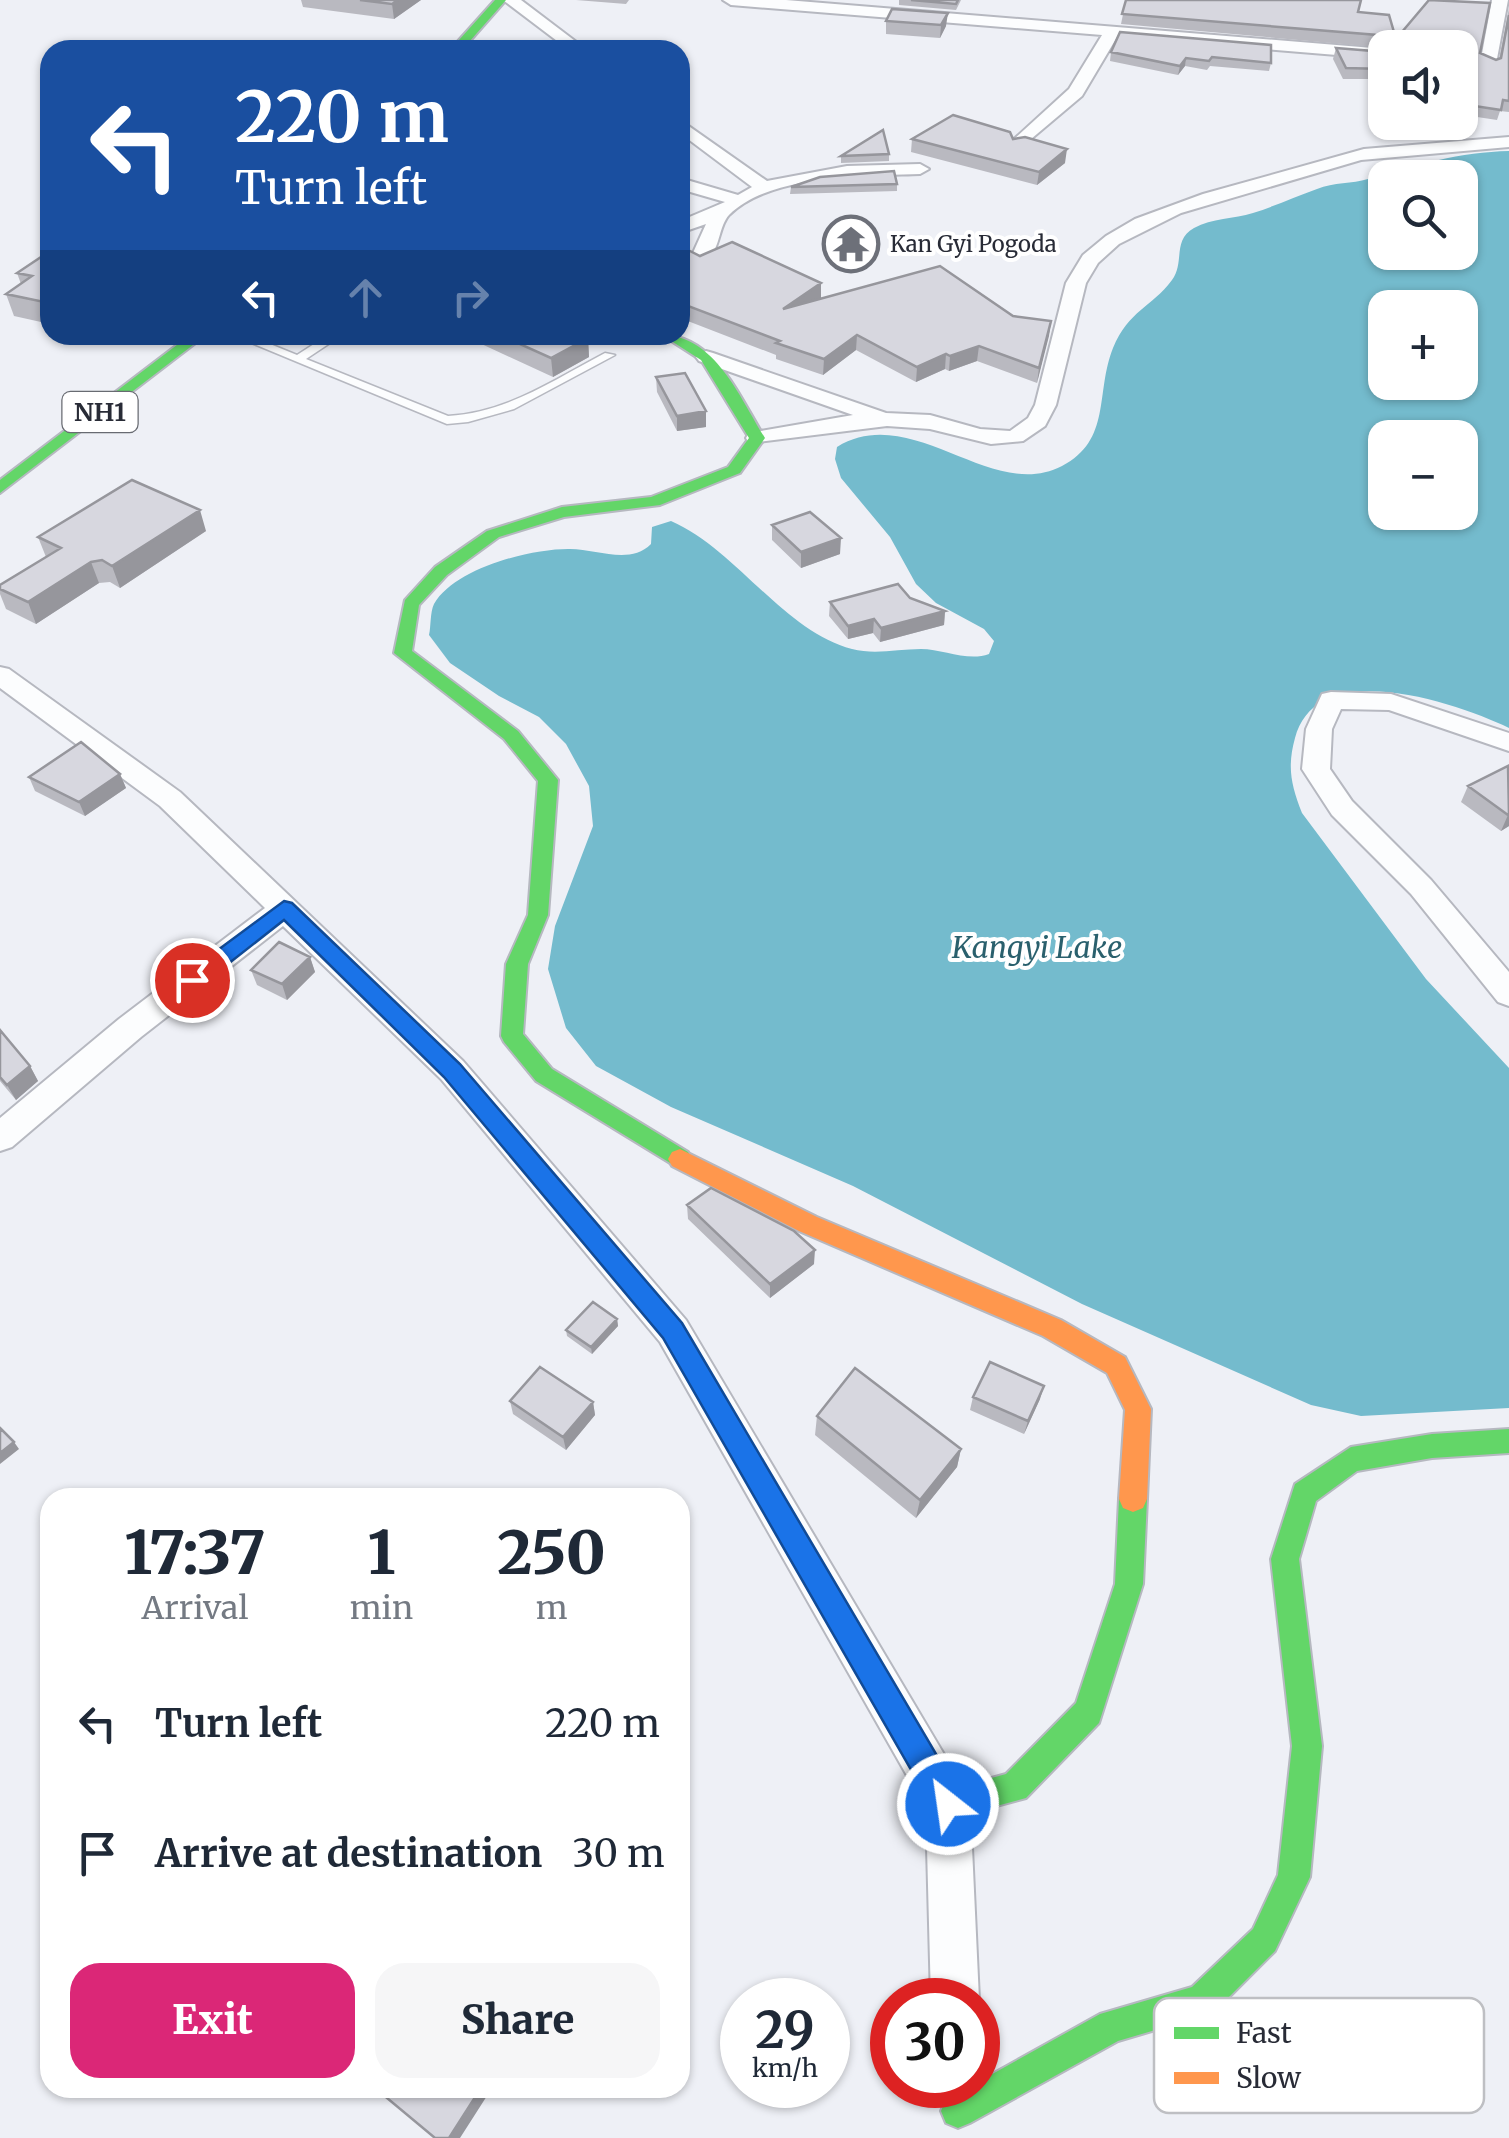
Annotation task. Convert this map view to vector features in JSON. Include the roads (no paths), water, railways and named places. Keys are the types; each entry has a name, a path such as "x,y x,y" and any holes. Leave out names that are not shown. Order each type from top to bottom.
{"main road":[{"path":"465,40 501,0"},
{"name":"NH1","path":"0,488 187,345"},
{"path":"686,345 706,357 757,438 734,470 654,502 562,512 493,534 440,571 411,604 403,653 469,707 511,735 548,780 538,915 518,964 512,1036 544,1075 668,1152 808,1224 1052,1328 1116,1365 1138,1409 1129,1584 1088,1712 1016,1786 948,1804"},
{"path":"1203,1998 1264,1940 1294,1876 1306,1746 1284,1559 1304,1493 1350,1460 1432,1446 1509,1441"},
{"path":"964,2111 1112,2026 1154,2014"}],"street":[{"path":"511,0 565,40"},
{"path":"731,0 1368,53"},
{"path":"1478,3 1498,2 1481,63 1509,66"},
{"path":"1018,144 1076,92 1112,31"},
{"path":"690,132 764,186"},
{"path":"757,438 887,420 931,422 1011,438 1025,433 1035,424 1061,358 1076,280 1090,261 1112,244 1176,206 1304,174 1369,153 1509,142"},
{"path":"690,223 764,186 847,172 920,169"},
{"path":"690,188 728,206"},
{"path":"702,255 728,206"},
{"path":"706,357 887,420"},
{"path":"0,675 170,799 452,1070 672,1330 948,1804 953,1978"},
{"path":"1509,742 1391,702 1331,700 1319,729 1316,769 1342,808 1422,887 1509,994"},
{"path":"0,1137 130,1028 284,909"}],"lane":[{"path":"263,345 447,420 471,420 610,355"},
{"path":"298,359 320,345"}],"water":[{"name":"Kangyi Lake","path":"1509,151 1509,728 1424,698 1359,692 1330,698 1308,713 1295,738 1291,767 1302,813 1426,979 1509,1068 1509,1408 1361,1416 1311,1405 1082,1304 853,1186 671,1107 596,1066 566,1028 548,969 555,926 593,826 589,786 566,744 539,717 450,663 429,635 434,604 458,580 476,571 514,557 552,550 633,554 651,544 652,527 671,521 717,550 804,626 827,640 869,652 921,649 973,657 989,654 994,641 984,629 936,603 916,584 890,537 841,478 835,459 837,447 865,436 894,436 1007,472 1035,474 1062,466 1089,443 1119,335 1172,280 1187,233 1208,222 1253,213 1323,187 1368,179 1368,270 1478,270 1478,160 1438,160"}],"place":[{"name":"Kan Gyi Pogoda","path":"851,244"}]}
